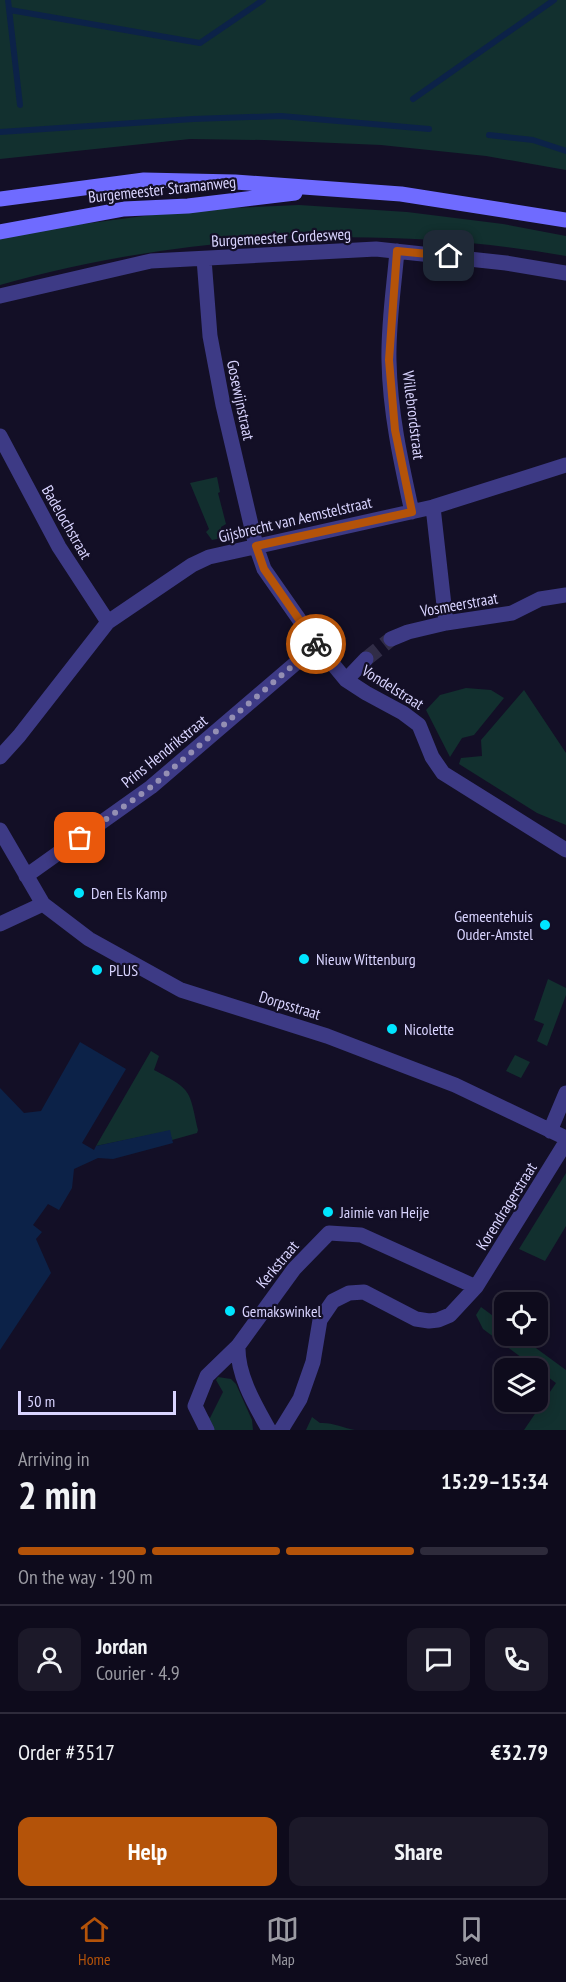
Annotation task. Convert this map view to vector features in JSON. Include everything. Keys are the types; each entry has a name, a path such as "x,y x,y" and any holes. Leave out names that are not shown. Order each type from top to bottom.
{"main road":[{"name":"Burgemeester Stramanweg","path":"0,199 144,180 235,182 401,194 566,220"},
{"name":"Burgemeester Stramanweg","path":"0,232 124,209 188,206 328,189"}],"street":[{"name":"Burgemeester Cordesweg","path":"0,296 151,261 376,249 494,262 566,273"},
{"name":"Willebrordstraat","path":"397,251 389,360 395,430 412,512"},
{"name":"Gosewijnstraat","path":"204,259 210,336 225,416 256,546"},
{"name":"Badelochstraat","path":"0,436 59,548 108,622"},
{"name":"Gijsbrecht van Aemstelstraat","path":"0,757 108,622 192,565 209,557 433,507 566,465"},
{"path":"433,507 446,623"},
{"name":"Vondelstraat","path":"256,546 264,569 317,645 346,680 403,713 419,725 432,757 443,773 566,850"},
{"name":"Vosmeerstraat","path":"391,639 408,632 446,623 512,613 540,599 566,595"},
{"name":"Prins Hendrikstraat","path":"26,876 151,787 317,645"},
{"path":"346,680 366,659"},
{"name":"Dorpsstraat","path":"0,830 43,904 89,939 181,990 327,1036 455,1085 566,1138"},
{"path":"0,924 43,904"},
{"path":"550,1131 566,1093"},
{"name":"Korendragerstraat","path":"281,1430 300,1399 313,1362 320,1320 333,1301 349,1293 364,1293 416,1319 438,1320 450,1315 476,1287 566,1143"},
{"name":"Kerkstraat","path":"207,1430 195,1406 207,1376 238,1346 294,1269 329,1233 361,1235 476,1287"},
{"path":"238,1346 241,1368 256,1407 268,1430"}],"green space":[{"path":"0,0 566,0 566,170 486,156 381,145 264,140 190,139 0,159"},
{"path":"299,205 407,212 503,224 566,236 566,256 425,239 353,237 281,239 139,254 0,285 0,237 190,210"},
{"path":"217,477 220,492 218,493 226,524 221,527 222,538 212,540 206,532 209,529 190,483"},
{"path":"466,688 491,690 504,698 474,735 462,738 450,757 426,710 440,695"},
{"path":"524,690 566,753 566,825 537,813 459,764 461,758 482,756 481,740"},
{"path":"548,979 566,988 566,995 547,1046 537,1041 544,1024 534,1020"},
{"path":"151,1051 159,1056 154,1070 176,1082 187,1092 193,1106 197,1133 172,1140 169,1131 96,1146"},
{"path":"515,1055 530,1062 521,1078 506,1071"},
{"path":"566,1173 566,1226 545,1261 519,1249"},
{"path":"481,1307 494,1317 494,1337 483,1329 476,1315"},
{"path":"506,1346 533,1346 566,1370 566,1430 524,1430 536,1412 548,1412 548,1395 556,1383 548,1377 548,1358 522,1358"},
{"path":"218,1377 231,1379 236,1384 252,1420 253,1430 211,1430 203,1410 210,1418 223,1392 216,1380"},
{"path":"312,1417 320,1423 355,1430 306,1430"}],"water":[{"path":"80,1042 126,1069 82,1143 94,1150 96,1146 170,1130 173,1143 113,1159 98,1158 74,1169 72,1188 59,1210 48,1204 33,1225 42,1232 36,1239 51,1273 0,1350 0,1088 24,1113 41,1111"}],"waterway":[{"path":"8,0 20,105"},
{"path":"10,10 200,43 263,0"},
{"path":"413,99 554,0"},
{"path":"0,132 193,119 281,116 429,129"},
{"path":"489,135 533,140 566,151"}],"tunnel":[{"path":"366,659 391,639"}],"way so far":[{"path":"80,838 151,787 316,644"}],"place":[{"name":"Den Els Kamp","path":"79,893"},
{"name":"Gemeentehuis Ouder-Amstel","path":"545,925"},
{"name":"Nieuw Wittenburg","path":"304,959"},
{"name":"PLUS","path":"97,970"},
{"name":"Nicolette","path":"392,1029"},
{"name":"Jaimie van Heije","path":"328,1212"},
{"name":"Gemakswinkel","path":"230,1311"}],"route":[{"path":"316,644 264,569 256,546 412,512 392,412 389,360 397,251 449,256"}]}
